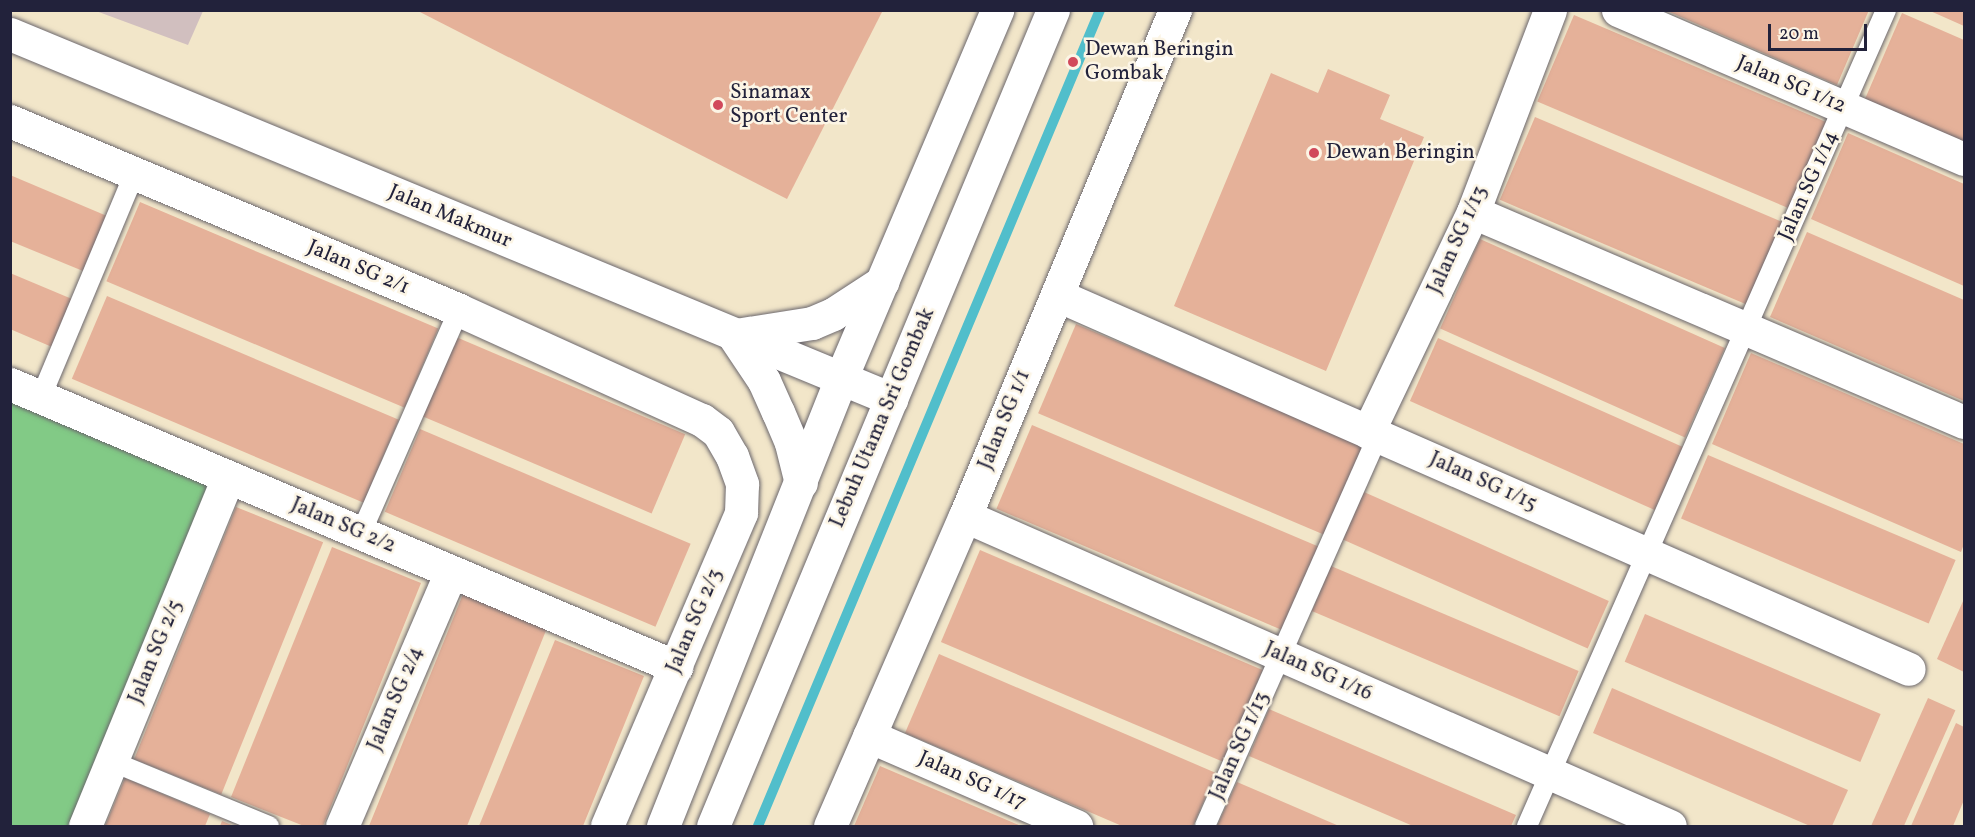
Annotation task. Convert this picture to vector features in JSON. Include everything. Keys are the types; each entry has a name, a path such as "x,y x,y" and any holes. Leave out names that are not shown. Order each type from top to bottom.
{"street":[{"path":"663,826 841,378 997,10"},
{"name":"Lebuh Utama Sri Gombak","path":"712,826 1053,10"},
{"name":"Jalan SG 1/1","path":"830,826 965,516 1175,10"},
{"name":"Jalan SG 1/13","path":"1373,434 1473,212 1550,10"},
{"name":"Jalan SG 1/12","path":"1618,10 1965,159"},
{"name":"Jalan Makmur","path":"10,34 734,336 891,399"},
{"name":"Jalan SG 2/1","path":"10,121 459,310 702,420"},
{"path":"1473,212 1965,422"},
{"path":"801,483 791,443 764,381 734,336 812,323 832,314 882,282"},
{"name":"Jalan SG 1/15","path":"1057,295 1909,669"},
{"name":"Jalan SG 2/2","path":"10,384 676,668"},
{"name":"Jalan SG 2/3","path":"607,826 741,513 742,484 732,456 718,432 702,420"},
{"name":"Jalan SG 2/5","path":"85,826 228,477"},
{"name":"Jalan SG 1/16","path":"965,516 1670,826"},
{"name":"Jalan SG 2/4","path":"342,826 451,572"},
{"name":"Jalan SG 1/17","path":"869,736 1076,826"}],"lane":[{"name":"Jalan SG 1/14","path":"1527,826 1886,10"},
{"path":"42,397 134,175"},
{"path":"361,533 459,310"},
{"name":"Jalan SG 1/13","path":"1205,826 1281,655 1373,434"},
{"path":"111,761 269,826"}],"shaded area":[{"path":"96,11 203,11 188,45"}],"green space":[{"path":"10,384 228,477 85,826 11,826"}],"building":[{"name":"Sinamax Sport Center","path":"416,10 883,10 787,199"},
{"path":"1665,10 1869,10 1837,85"},
{"path":"1928,10 1964,10 1964,26"},
{"path":"1902,13 1964,40 1964,142 1865,99"},
{"path":"1574,15 1827,122 1790,209 1537,102"},
{"path":"1328,69 1390,95 1380,119 1424,137 1326,371 1174,306 1271,73 1318,93"},
{"path":"1535,117 1784,222 1748,305 1500,200"},
{"path":"1848,133 1964,184 1964,286 1811,219"},
{"path":"10,175 107,216 83,271 10,241"},
{"path":"140,202 438,329 405,408 106,281"},
{"path":"1807,232 1964,300 1964,401 1770,317"},
{"path":"1480,239 1725,348 1685,438 1440,329"},
{"path":"10,273 72,299 52,347 10,329"},
{"path":"107,296 399,420 364,503 72,379"},
{"path":"1076,324 1365,447 1327,536 1038,413"},
{"path":"456,337 685,434 652,513 422,416"},
{"path":"1438,338 1683,447 1655,510 1410,401"},
{"path":"1751,353 1964,444 1964,544 1961,552 1712,444"},
{"path":"1032,425 1320,547 1285,631 996,509"},
{"path":"420,429 691,544 655,627 385,512"},
{"path":"1708,455 1956,560 1929,624 1681,519"},
{"path":"1364,492 1609,601 1588,649 1343,540"},
{"path":"236,507 323,542 221,794 134,759"},
{"path":"332,547 421,583 323,826 304,826 231,797"},
{"path":"980,550 1263,670 1224,762 941,642"},
{"path":"1331,566 1579,671 1559,716 1312,611"},
{"path":"463,594 547,628 467,826 369,826"},
{"path":"1964,599 1964,672 1937,659"},
{"path":"1645,614 1881,714 1860,762 1625,662"},
{"path":"555,640 644,676 583,826 479,826"},
{"path":"939,654 1216,773 1193,826 1122,826 905,733"},
{"path":"1612,688 1848,790 1832,826 1810,826 1593,733"},
{"path":"1928,698 1955,710 1904,826 1871,826"},
{"path":"1269,709 1516,815 1511,826 1413,826 1249,756"},
{"path":"1956,723 1964,727 1964,800 1953,826 1911,826"},
{"path":"880,766 1021,826 854,826"},
{"path":"125,778 210,814 205,826 105,826"},
{"path":"1237,782 1339,826 1217,826"},
{"path":"222,821 234,826 220,826"}],"waterway":[{"path":"758,826 1100,10"}],"place":[{"name":"Dewan Beringin Gombak","path":"1073,62"},
{"name":"Sinamax Sport Center","path":"718,105"},
{"name":"Dewan Beringin","path":"1314,153"}]}
